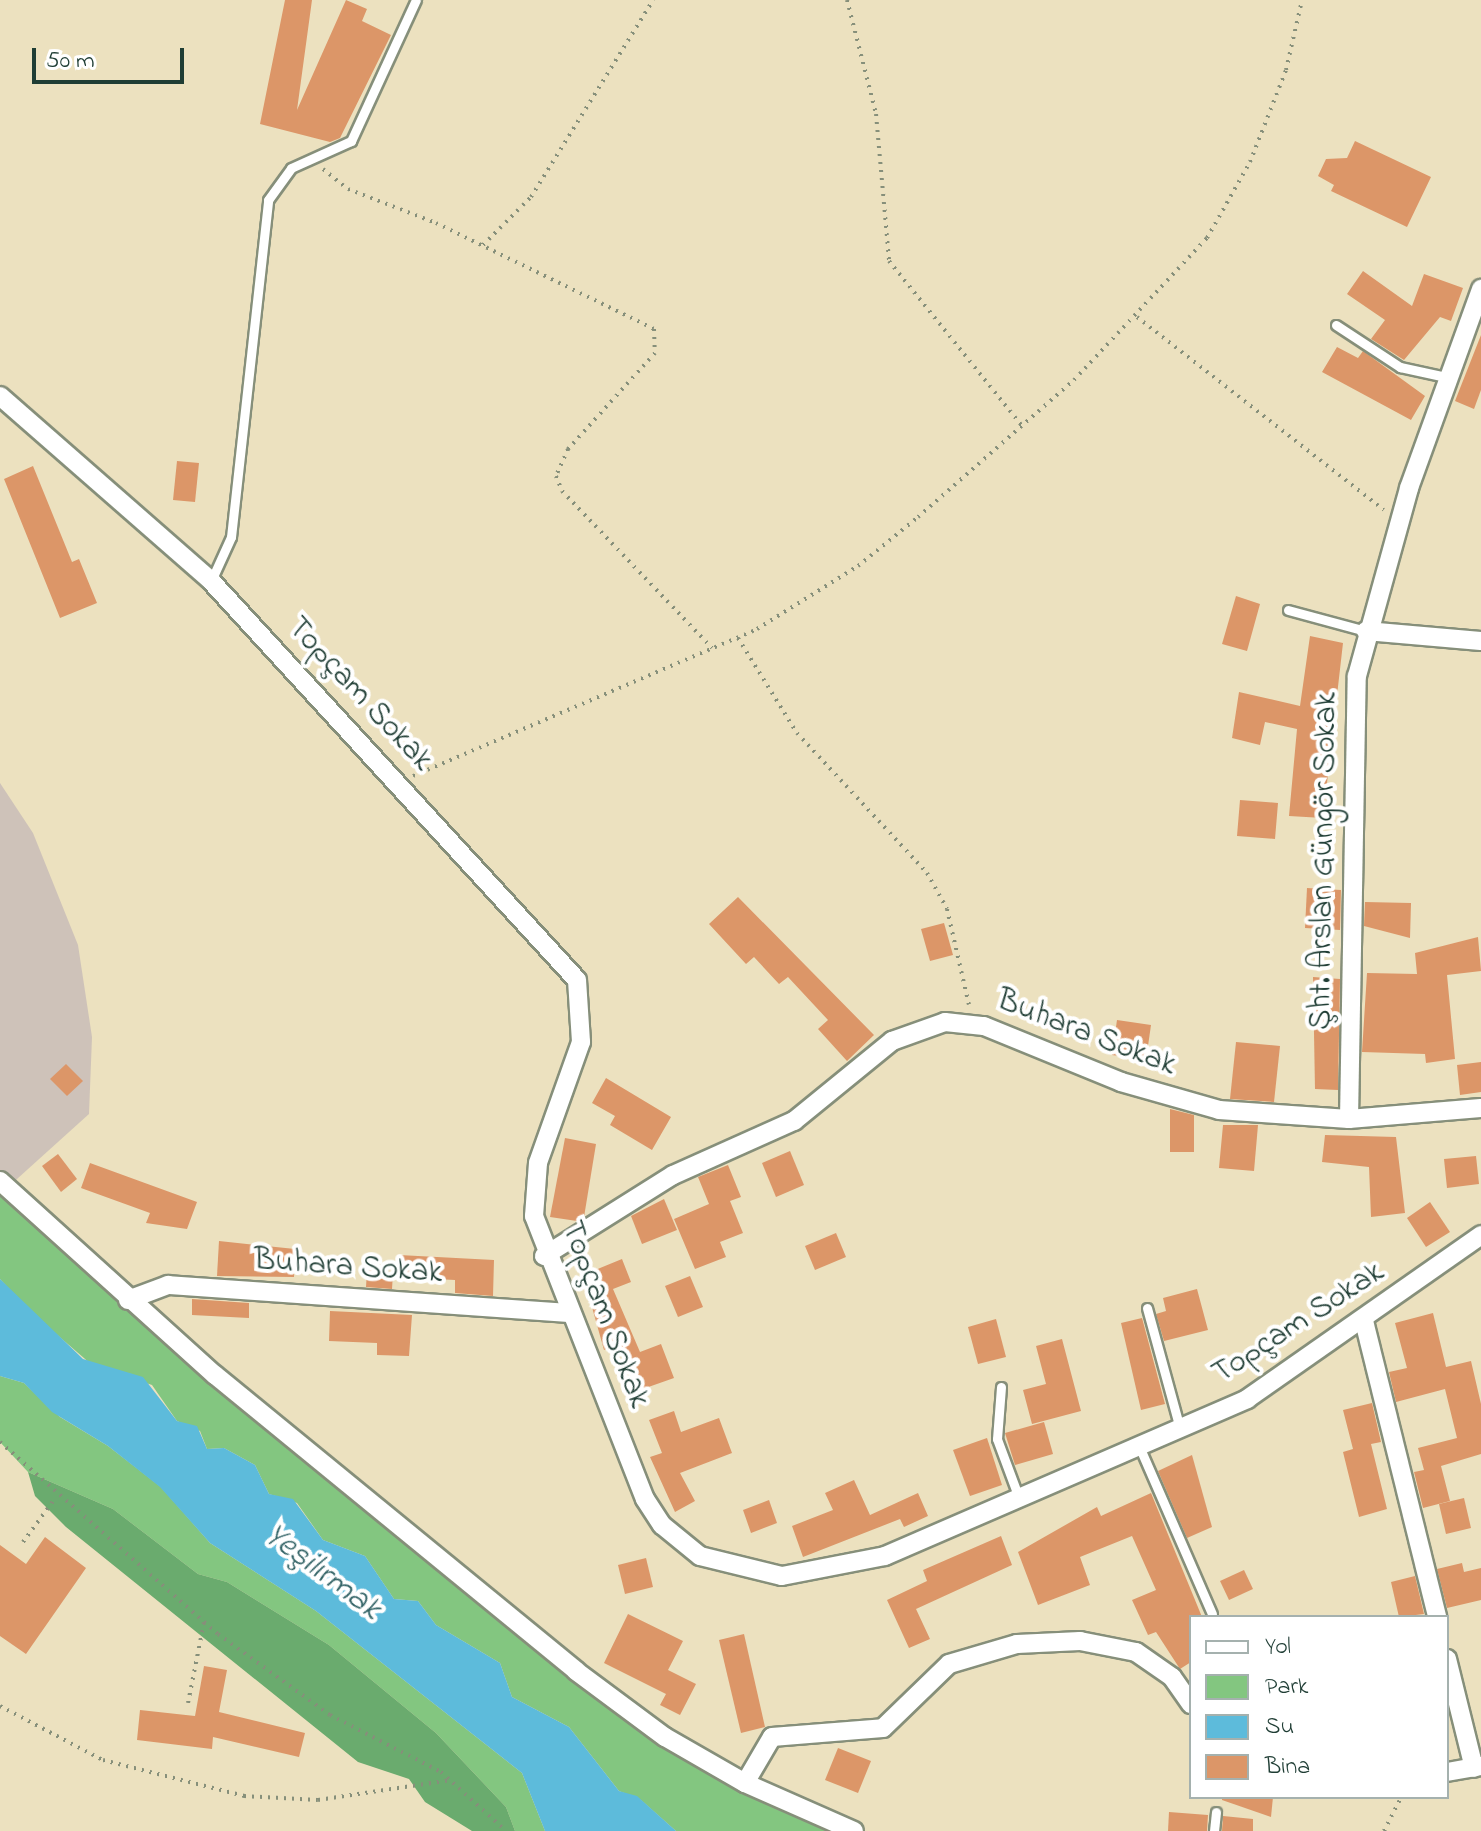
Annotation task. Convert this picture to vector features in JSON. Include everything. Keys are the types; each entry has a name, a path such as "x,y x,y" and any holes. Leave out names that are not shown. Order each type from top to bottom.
{"street":[{"name":"Şht. Arslan Güngör Sokak","path":"1349,1119 1356,895 1350,763 1366,631 1446,377 1481,289"},
{"name":"Topçam Sokak","path":"0,396 211,581 400,782 570,971 583,996 581,1042 538,1163 534,1216 544,1256 645,1499 681,1544 728,1567 782,1576 845,1568 1019,1498 1247,1399 1364,1321 1481,1235"},
{"path":"1366,631 1481,641"},
{"name":"Buhara Sokak","path":"544,1256 673,1175 794,1121 892,1041 945,1022 971,1023 1184,1102 1349,1119 1481,1108"},
{"path":"0,1181 128,1300 576,1671 665,1737 745,1783 854,1831"},
{"name":"Buhara Sokak","path":"128,1300 168,1285 567,1313"},
{"path":"1364,1321 1437,1615"},
{"path":"745,1783 772,1737 883,1728 933,1674 1017,1644 1080,1641 1136,1652 1172,1677 1189,1701"},
{"path":"1449,1666 1477,1767 1449,1772"}],"lane":[{"path":"211,581 231,537 268,200 291,168 318,159 351,141 416,0"},
{"path":"1336,325 1400,367 1446,377"},
{"path":"1288,610 1366,631"},
{"path":"1147,1308 1180,1429"},
{"path":"1001,1387 997,1439 1019,1498"},
{"path":"1139,1446 1212,1614"},
{"path":"1214,1831 1216,1812"}],"path":[{"path":"483,245 531,197 653,0"},
{"path":"847,0 876,114 889,261 1022,426"},
{"path":"400,782 738,638 858,566 1022,426 1137,317 1207,238 1250,162 1286,70 1302,0"},
{"path":"318,159 331,181 483,245 654,329 655,353 568,449 556,476 562,491 712,648"},
{"path":"1137,317 1399,522"},
{"path":"738,638 797,733 927,873 947,909 971,1023"},
{"path":"0,1442 56,1497 204,1622 330,1715 452,1780 506,1831"},
{"path":"23,1542 56,1497"},
{"path":"188,1703 204,1622"},
{"path":"0,1706 103,1760 244,1796 318,1800 452,1780"},
{"path":"1384,1831 1400,1799"}],"shaded area":[{"path":"0,783 33,833 78,945 92,1037 89,1114 7,1188 0,1181"}],"green space":[{"path":"0,1181 128,1300 665,1737 854,1831 676,1831 641,1800 619,1791 569,1727 512,1697 500,1663 436,1625 418,1601 394,1599 365,1556 323,1540 297,1503 269,1494 255,1465 224,1448 207,1449 200,1431 177,1421 152,1385 92,1365 25,1307 0,1279"},
{"path":"0,1376 24,1383 60,1417 108,1446 161,1487 210,1543 316,1611 522,1773 545,1831 515,1831 506,1807 436,1733 329,1645 227,1582 198,1574 113,1509 28,1472 0,1442"},
{"path":"28,1472 113,1509 198,1574 227,1582 329,1645 436,1733 506,1807 515,1831 472,1831 425,1802 409,1779 358,1762 66,1527 35,1496"}],"water":[{"name":"Yeşilırmak","path":"0,1279 83,1359 143,1377 177,1421 197,1426 207,1449 224,1448 255,1465 269,1494 293,1499 323,1540 365,1556 394,1599 418,1601 436,1625 500,1663 512,1697 569,1727 619,1791 637,1796 676,1831 545,1831 522,1773 316,1611 210,1543 160,1487 108,1446 52,1412 24,1383 0,1376"}],"building":[{"path":"285,0 312,0 297,110 346,0 367,9 362,21 391,35 340,138 330,142 260,124"},
{"path":"1355,141 1431,177 1407,227 1331,191 1334,185 1318,176 1326,159 1347,158"},
{"path":"1363,271 1412,306 1424,274 1463,288 1451,321 1440,317 1404,360 1371,339 1385,320 1347,294"},
{"path":"1481,335 1481,390 1474,409 1455,401"},
{"path":"1337,347 1358,358 1363,351 1425,396 1411,420 1322,372"},
{"path":"177,461 199,463 195,502 173,500"},
{"path":"33,466 72,562 79,559 97,603 60,618 4,479"},
{"path":"1236,596 1260,604 1247,651 1222,644"},
{"path":"1310,636 1343,643 1323,818 1289,816 1297,729 1265,722 1260,745 1232,738 1239,692 1300,706"},
{"path":"1240,800 1278,803 1275,839 1237,836"},
{"path":"1307,888 1341,890 1340,930 1305,928"},
{"path":"738,897 874,1035 847,1061 818,1029 828,1020 788,977 779,984 754,957 746,964 709,924"},
{"path":"1365,902 1411,903 1410,938 1364,926"},
{"path":"944,923 953,955 930,961 921,929"},
{"path":"1478,937 1481,971 1447,975 1455,1059 1426,1063 1425,1054 1362,1052 1367,973 1417,974 1415,953"},
{"path":"1313,977 1340,979 1338,1090 1315,1089"},
{"path":"1117,1020 1151,1025 1146,1060 1112,1055"},
{"path":"1236,1042 1280,1046 1274,1102 1230,1099"},
{"path":"1481,1062 1481,1092 1460,1095 1457,1065"},
{"path":"66,1064 83,1081 67,1096 50,1079"},
{"path":"606,1078 671,1117 652,1150 610,1125 615,1116 592,1103"},
{"path":"1170,1109 1194,1115 1194,1152 1170,1152"},
{"path":"1223,1125 1258,1125 1254,1171 1219,1168"},
{"path":"1325,1135 1396,1137 1405,1213 1371,1217 1369,1167 1322,1162"},
{"path":"565,1138 596,1144 584,1217 577,1221 550,1217"},
{"path":"790,1151 804,1185 776,1197 762,1163"},
{"path":"58,1154 77,1179 61,1192 42,1166"},
{"path":"1476,1156 1479,1184 1447,1188 1444,1159"},
{"path":"90,1163 197,1202 187,1229 146,1223 150,1213 81,1188"},
{"path":"728,1165 741,1197 730,1201 743,1233 720,1242 726,1257 695,1269 674,1219 709,1204 698,1177"},
{"path":"664,1199 677,1230 642,1244 631,1216"},
{"path":"1430,1202 1450,1232 1426,1247 1407,1218"},
{"path":"836,1233 846,1257 815,1270 805,1246"},
{"path":"219,1241 295,1249 294,1277 217,1276"},
{"path":"399,1255 494,1260 493,1296 455,1293 455,1280 398,1277"},
{"path":"622,1259 631,1282 613,1289 640,1352 661,1344 674,1378 637,1391 620,1344 604,1350 583,1275"},
{"path":"367,1270 393,1272 392,1289 366,1287"},
{"path":"690,1276 703,1307 678,1317 665,1286"},
{"path":"1197,1289 1208,1330 1164,1341 1156,1314 1166,1311 1163,1298"},
{"path":"192,1299 249,1303 249,1318 192,1315"},
{"path":"330,1311 412,1315 409,1356 377,1355 377,1343 329,1341"},
{"path":"1433,1313 1446,1367 1471,1361 1481,1404 1481,1454 1441,1466 1450,1501 1423,1508 1414,1472 1424,1470 1418,1448 1457,1438 1445,1389 1396,1402 1389,1372 1407,1368 1395,1323"},
{"path":"1142,1318 1165,1404 1141,1410 1121,1323"},
{"path":"996,1319 1006,1357 978,1364 968,1327"},
{"path":"1062,1339 1081,1411 1032,1424 1023,1390 1046,1384 1036,1346"},
{"path":"1372,1403 1381,1442 1371,1444 1387,1509 1359,1517 1343,1452 1353,1449 1343,1410"},
{"path":"674,1411 681,1432 719,1418 732,1453 680,1473 695,1501 675,1512 650,1457 662,1453 649,1420"},
{"path":"1044,1422 1053,1454 1015,1465 1005,1433"},
{"path":"987,1438 1002,1485 970,1496 953,1450"},
{"path":"1192,1455 1212,1527 1187,1538 1158,1471"},
{"path":"854,1480 870,1515 918,1493 928,1516 904,1527 900,1519 803,1557 792,1526 833,1510 825,1493"},
{"path":"1151,1493 1201,1615 1189,1615 1189,1663 1180,1669 1156,1632 1148,1635 1132,1600 1156,1590 1132,1536 1080,1557 1090,1585 1038,1605 1018,1552 1097,1507 1101,1516"},
{"path":"1464,1498 1471,1528 1446,1534 1439,1504"},
{"path":"769,1500 777,1523 751,1533 743,1510"},
{"path":"1001,1536 1012,1565 916,1609 930,1639 909,1648 887,1600 927,1581 923,1570"},
{"path":"45,1537 86,1568 26,1654 0,1636 0,1545 26,1564"},
{"path":"646,1558 653,1587 625,1594 618,1565"},
{"path":"1462,1563 1464,1572 1481,1568 1481,1600 1447,1608 1437,1569"},
{"path":"1244,1570 1253,1589 1229,1600 1220,1581"},
{"path":"1415,1576 1424,1614 1399,1615 1391,1582"},
{"path":"628,1614 683,1641 668,1670 696,1684 680,1715 660,1705 666,1694 604,1663"},
{"path":"744,1634 765,1727 741,1733 719,1640"},
{"path":"204,1666 227,1670 219,1712 305,1733 299,1757 213,1737 212,1749 137,1740 140,1710 195,1716"},
{"path":"838,1748 871,1761 858,1793 825,1780"},
{"path":"1273,1799 1271,1817 1222,1800"},
{"path":"1169,1812 1208,1815 1207,1831 1168,1831"},
{"path":"1223,1816 1253,1819 1253,1831 1222,1831"}]}
